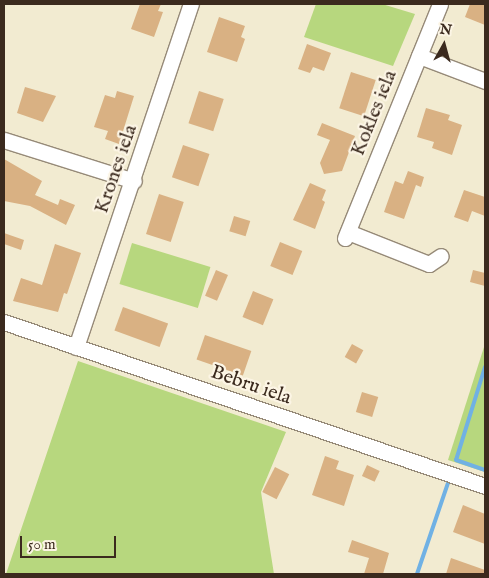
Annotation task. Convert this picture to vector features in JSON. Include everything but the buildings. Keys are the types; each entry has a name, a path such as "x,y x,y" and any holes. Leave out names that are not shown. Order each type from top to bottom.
{"street":[{"name":"Krones iela","path":"76,347 134,181 191,4"},
{"name":"Kokles iela","path":"440,4 347,235 429,264 441,256"},
{"path":"419,56 485,81"},
{"path":"4,140 134,181"},
{"name":"Bebru iela","path":"4,322 485,486"}],"green space":[{"path":"316,4 382,4 415,14 393,66 304,37"},
{"path":"132,243 210,267 198,308 119,284"},
{"path":"485,348 485,472 448,460"},
{"path":"78,361 286,432 261,492 274,574 6,574"}],"waterway":[{"path":"485,367 456,460 485,470"},
{"path":"417,574 448,483"}]}
